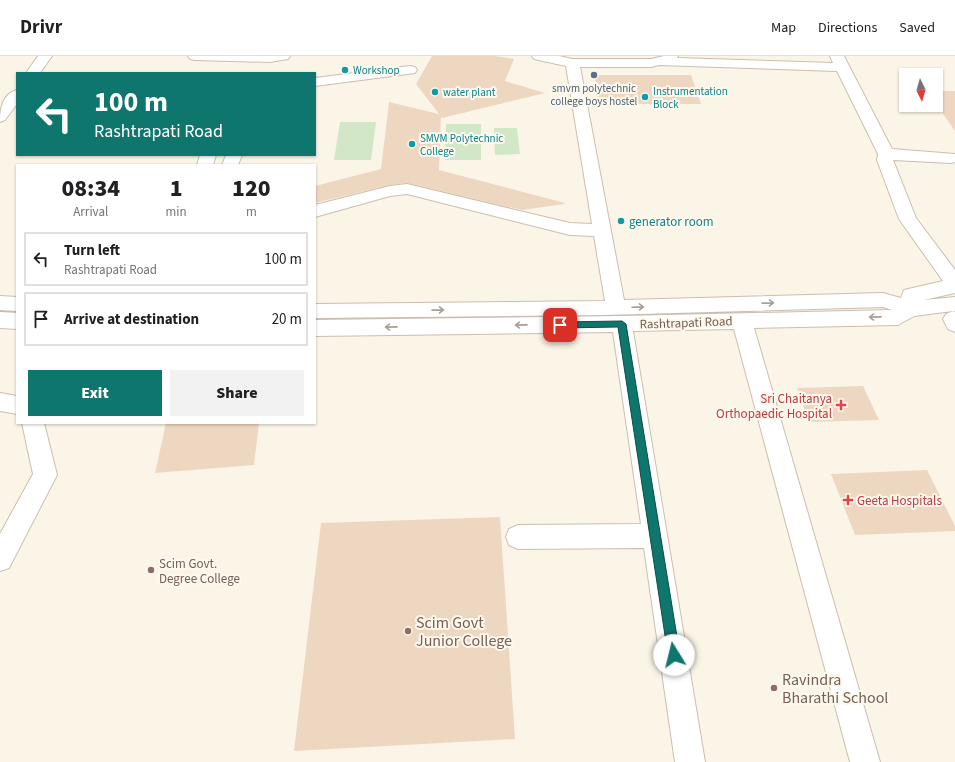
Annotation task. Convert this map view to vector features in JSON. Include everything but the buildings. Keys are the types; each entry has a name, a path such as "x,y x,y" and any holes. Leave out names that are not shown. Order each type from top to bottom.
{"street":[{"path":"34,72 46,56"},
{"path":"195,56 275,57"},
{"path":"539,56 572,63 666,59 840,61 886,154 885,160 908,219 955,285 911,295 911,308 954,316"},
{"path":"266,72 275,57"},
{"path":"572,63 619,316 690,762"},
{"path":"316,82 410,70"},
{"path":"0,117 16,95"},
{"path":"0,117 16,118"},
{"path":"886,154 951,158"},
{"path":"316,211 390,191 407,189 570,229 602,230"},
{"name":"Rashtrapati Road","path":"316,328 619,316 883,300 911,308"},
{"path":"0,303 16,304"},
{"name":"Rashtrapati Road","path":"316,311 619,316 742,320 898,317 911,308"},
{"path":"0,320 16,321"},
{"path":"742,320 865,762"},
{"path":"0,402 16,405"},
{"path":"0,559 45,475 34,424"},
{"path":"518,537 655,536"}],"green space":[{"path":"340,122 376,122 371,160 334,160"},
{"path":"446,124 481,124 481,160 445,160"},
{"path":"494,128 517,128 520,154 495,155"}],"place":[{"name":"Workshop","path":"345,70"},
{"name":"smvm polytechnic college boys hostel","path":"594,75"},
{"name":"water plant","path":"435,92"},
{"name":"Instrumentation Block","path":"645,97"},
{"name":"SMVM Polytechnic College","path":"412,144"},
{"name":"generator room","path":"621,221"},
{"name":"Sri Chaitanya Orthopaedic Hospital","path":"841,405"},
{"name":"Geeta Hospitals","path":"848,500"},
{"name":"Scim Govt. Degree College","path":"151,570"},
{"name":"Scim Govt Junior College","path":"408,631"},
{"name":"Ravindra Bharathi School","path":"774,688"}],"route":[{"path":"560,325 622,324 674,655"}]}
